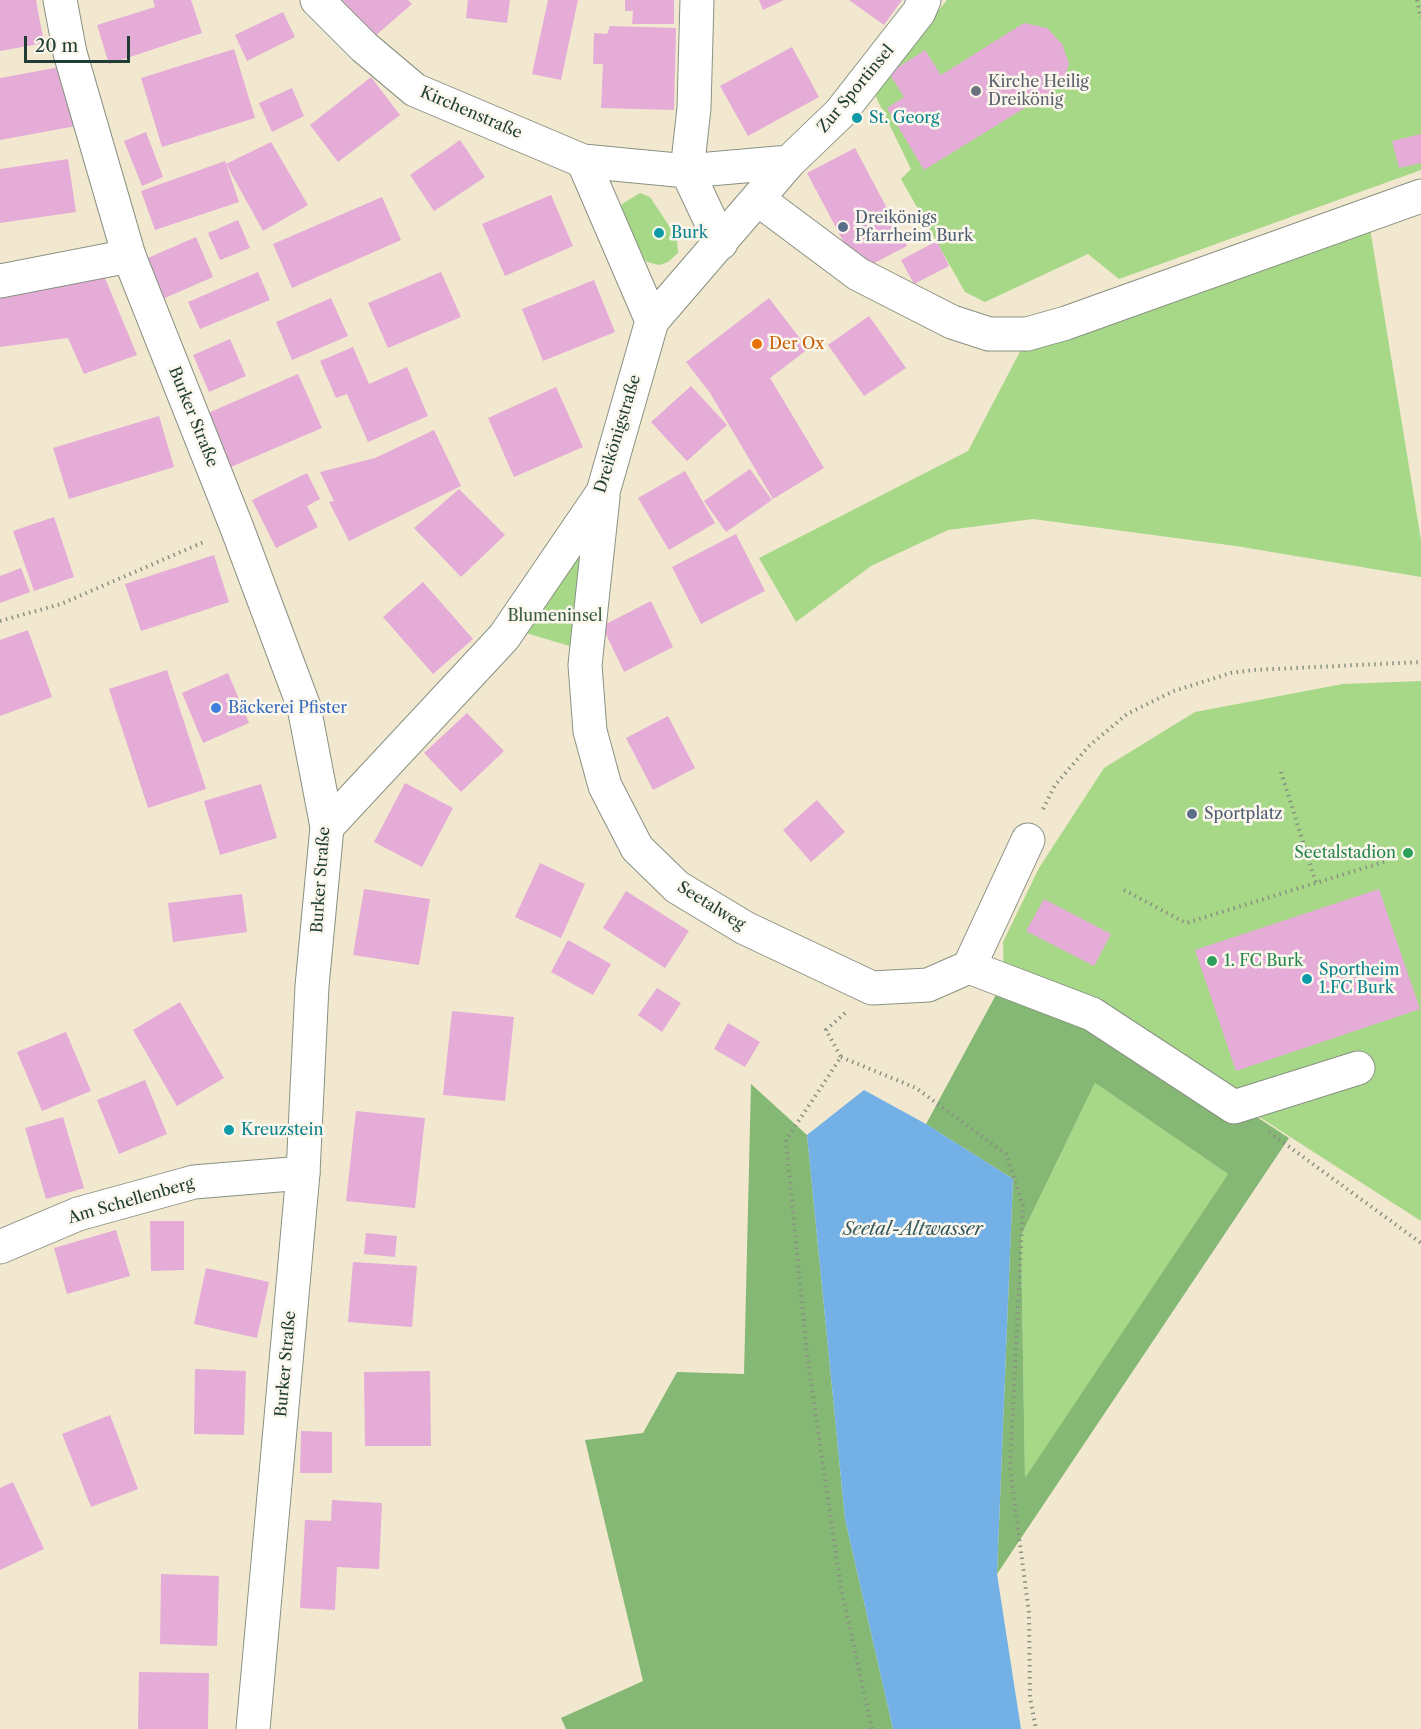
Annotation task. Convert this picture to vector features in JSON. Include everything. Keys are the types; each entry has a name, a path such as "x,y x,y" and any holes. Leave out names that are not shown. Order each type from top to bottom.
{"street":[{"name":"Burker Straße","path":"60,0 70,53 129,256 237,528 304,707 327,827 312,986 303,1173 253,1729"},
{"name":"Kirchenstraße","path":"317,0 364,47 415,90 583,161 687,171 789,162"},
{"path":"697,0 694,108 687,171 721,243"},
{"name":"Zur Sportinsel","path":"759,200 789,162 840,113 919,12 924,0"},
{"path":"583,161 652,321"},
{"path":"759,200 858,274 952,322 989,334 1026,334 1066,323 1421,196"},
{"name":"Dreikönigstraße","path":"327,827 504,637 603,492 652,321 759,200"},
{"path":"0,281 129,256"},
{"name":"Seetalweg","path":"603,492 585,665 590,731 605,786 637,848 677,887 687,893 746,928 872,988 928,986 969,967"},
{"path":"1028,840 969,967 1092,1014 1234,1107 1358,1068"},
{"name":"Am Schellenberg","path":"0,1247 78,1214 194,1182 303,1173"}],"path":[{"path":"1417,0 1421,18"},
{"path":"0,621 61,604 237,528"},
{"path":"1028,840 1055,785 1089,746 1127,714 1174,691 1231,673 1253,670 1421,662"},
{"path":"1281,772 1316,883"},
{"path":"1124,890 1186,923 1387,861"},
{"path":"872,988 826,1030 841,1057 916,1088 1006,1154 1023,1206 1010,1467 1029,1613 1030,1698 1036,1729"},
{"path":"841,1057 786,1140 807,1355 841,1588 872,1729"},
{"path":"1234,1107 1421,1243"}],"green space":[{"path":"947,0 1421,0 1421,170 1119,279 1088,254 985,302 965,292 901,179 911,169 873,91"},
{"path":"640,193 650,197 677,238 678,253 668,262 659,265 647,262 638,252 619,215 622,204"},
{"path":"1368,216 1421,540 1421,577 1236,546 1033,519 948,530 871,566 796,622 759,558 968,451 1026,340"},
{"name":"Blumeninsel","path":"587,532 573,647 519,631"},
{"name":"1. FC Burk","path":"1421,681 1421,1221 1093,1010 1004,980 1003,942 1039,868 1104,768 1195,712 1343,684"},
{"path":"1004,980 1093,1010 1289,1138 997,1574 1013,1179 926,1124","holes":["1095,1083 1228,1174 1025,1478 1021,1236"]},
{"path":"1095,1083 1228,1174 1025,1479 1021,1236"},
{"path":"751,1084 807,1135 845,1519 893,1729 566,1729 561,1718 643,1681 585,1440 643,1433 677,1372 744,1374"}],"water":[{"name":"Seetal-Altwasser","path":"864,1090 926,1124 1013,1179 997,1574 1021,1729 893,1729 845,1519 807,1135"}],"building":[{"path":"0,0 36,0 44,43 0,51"},
{"path":"153,0 191,0 202,33 109,64 97,25 155,7"},
{"path":"342,0 408,0 412,4 375,36"},
{"path":"468,0 510,0 507,23 466,18"},
{"path":"548,0 578,0 561,80 532,74"},
{"path":"625,0 674,0 674,24 632,24 633,11 625,11"},
{"path":"759,0 784,0 763,10"},
{"path":"849,0 902,0 884,25"},
{"path":"283,12 295,37 247,61 235,35"},
{"name":"Kirche Heilig Dreikönig","path":"1024,23 1047,28 1062,44 1069,64 1062,85 924,170 887,108 904,97 889,73 925,50 941,75"},
{"path":"610,26 676,28 674,110 601,108 603,64 593,64 594,33 607,34"},
{"path":"792,47 819,97 748,136 720,86"},
{"path":"234,49 255,118 162,147 141,78"},
{"path":"66,66 76,126 0,140 0,78"},
{"path":"371,77 400,115 338,162 310,125"},
{"path":"292,88 304,116 272,132 259,103"},
{"path":"146,132 163,177 142,186 124,141"},
{"path":"1421,134 1421,163 1399,168 1392,141"},
{"path":"460,140 485,177 434,211 410,175"},
{"path":"271,142 308,205 263,231 226,164"},
{"path":"855,148 907,246 859,271 807,173"},
{"path":"68,159 76,212 0,223 0,169"},
{"path":"225,161 239,202 155,230 141,191"},
{"path":"551,195 573,246 505,276 482,224"},
{"path":"382,197 401,240 292,288 273,244"},
{"path":"238,220 250,248 220,260 208,233"},
{"path":"196,237 213,277 158,301 141,261"},
{"path":"937,241 949,266 914,284 901,260"},
{"path":"102,271 137,355 84,374 68,338 0,347 0,291"},
{"path":"258,272 270,300 200,329 188,302"},
{"path":"441,272 461,317 388,348 368,303"},
{"path":"594,280 615,332 543,361 522,309"},
{"path":"331,298 348,336 292,360 276,322"},
{"path":"769,298 808,349 770,378 824,468 773,499 710,393 686,362"},
{"path":"869,316 906,368 864,396 828,345"},
{"path":"230,339 246,376 209,392 193,355"},
{"path":"353,347 369,384 407,367 428,416 368,442 347,394 336,398 320,361"},
{"path":"298,374 322,428 231,467 208,413"},
{"path":"691,386 727,425 687,461 651,422"},
{"path":"556,387 583,447 514,477 488,418"},
{"path":"159,416 174,467 69,499 53,448"},
{"path":"434,430 461,486 349,541 329,502 334,501 320,472 375,458"},
{"path":"750,469 772,500 726,532 704,501"},
{"path":"685,471 715,523 669,550 638,498"},
{"path":"307,473 320,499 307,506 318,527 276,548 252,500"},
{"path":"459,489 505,535 461,577 414,528"},
{"path":"54,517 74,577 34,591 13,531"},
{"path":"736,534 765,591 701,624 672,567"},
{"path":"214,555 229,602 141,631 125,584"},
{"path":"21,568 30,592 0,603 0,576"},
{"path":"423,582 473,639 433,674 383,617"},
{"path":"651,601 673,647 624,672 602,626"},
{"path":"28,630 52,697 0,716 0,640"},
{"path":"167,670 206,789 148,808 109,689"},
{"name":"Bäckerei Pfister","path":"228,673 249,723 203,743 182,693"},
{"path":"467,713 504,751 461,792 424,753"},
{"path":"668,716 695,768 653,790 626,738"},
{"path":"405,783 453,808 422,867 374,842"},
{"path":"261,784 277,838 220,855 204,801"},
{"path":"817,800 845,832 811,862 783,830"},
{"path":"540,863 585,884 561,938 515,917"},
{"path":"364,889 430,899 419,965 353,955"},
{"name":"Sportheim 1.FC Burk","path":"1379,889 1420,1009 1236,1071 1195,950"},
{"path":"626,891 689,931 665,968 603,928"},
{"path":"242,894 247,932 173,942 168,903"},
{"path":"1044,899 1111,934 1094,966 1026,931"},
{"path":"568,940 611,964 593,995 551,972"},
{"path":"657,988 681,1003 662,1032 638,1015"},
{"path":"180,1002 224,1078 177,1106 133,1030"},
{"path":"452,1011 514,1017 505,1101 443,1095"},
{"path":"728,1023 760,1042 745,1067 714,1049"},
{"path":"66,1032 91,1091 42,1111 17,1052"},
{"path":"145,1080 167,1134 119,1154 97,1100"},
{"path":"356,1111 425,1118 415,1208 346,1201"},
{"path":"63,1117 84,1188 46,1199 25,1128"},
{"path":"150,1221 184,1221 184,1270 151,1271"},
{"path":"116,1230 130,1276 67,1294 54,1248"},
{"path":"366,1233 397,1236 395,1257 364,1254"},
{"path":"353,1262 417,1266 412,1327 348,1322"},
{"path":"206,1268 269,1282 257,1338 194,1324"},
{"path":"195,1369 246,1371 244,1435 194,1434"},
{"path":"430,1371 431,1446 365,1446 364,1372"},
{"path":"110,1415 138,1489 91,1507 62,1434"},
{"path":"301,1431 332,1432 332,1473 300,1473"},
{"path":"13,1482 44,1549 0,1570 0,1488"},
{"path":"332,1500 382,1503 379,1569 337,1567 335,1610 300,1608 305,1520 331,1521"},
{"path":"161,1574 219,1576 217,1646 160,1644"},
{"path":"139,1672 209,1673 208,1729 138,1729"}],"place":[{"name":"Kirche Heilig Dreikönig","path":"976,91"},
{"name":"St. Georg","path":"857,118"},
{"name":"Dreikönigs Pfarrheim Burk","path":"843,227"},
{"name":"Burk","path":"659,233"},
{"name":"Der Ox","path":"757,344"},
{"name":"Bäckerei Pfister","path":"216,708"},
{"name":"Sportplatz","path":"1192,814"},
{"name":"Seetalstadion","path":"1408,853"},
{"name":"1. FC Burk","path":"1212,961"},
{"name":"Sportheim 1.FC Burk","path":"1307,979"},
{"name":"Kreuzstein","path":"229,1130"}]}
